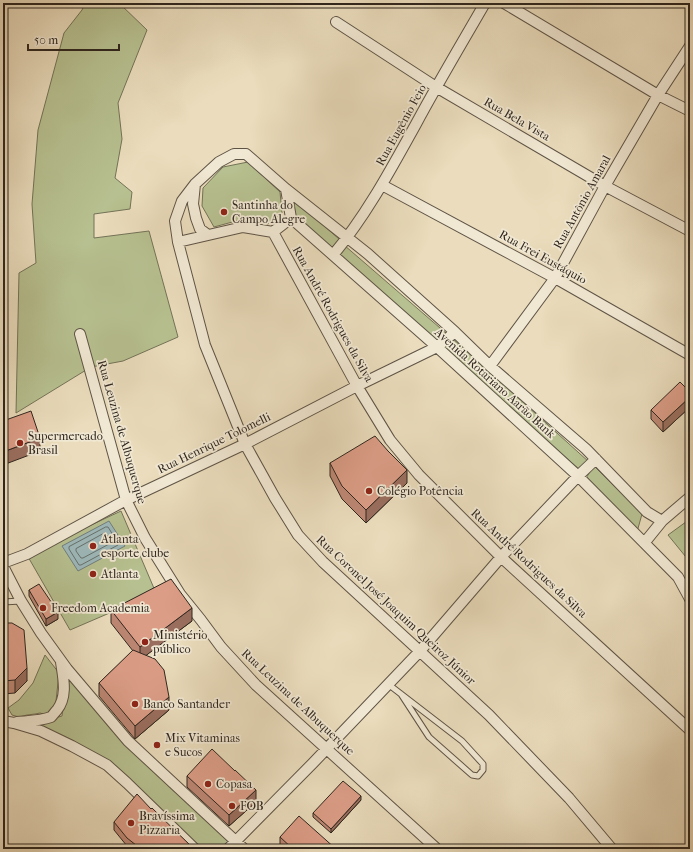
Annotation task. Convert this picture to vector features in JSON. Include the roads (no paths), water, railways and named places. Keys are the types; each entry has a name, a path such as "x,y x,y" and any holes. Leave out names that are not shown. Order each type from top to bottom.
{"street":[{"name":"Rua Eugênio Feio","path":"333,255 348,238 382,185 436,87 485,3"},
{"path":"504,3 658,94 690,111"},
{"name":"Rua Bela Vista","path":"336,22 436,87 605,186 690,231"},
{"name":"Rua Antônio Amaral","path":"490,366 555,278 605,186 658,94 690,46"},
{"name":"Avenida Rotariano Aarão Bank","path":"195,184 219,162 234,154 246,154 286,189 368,254 455,332 490,366 586,449 647,512 662,521"},
{"path":"195,184 193,204 196,218 200,229 208,235"},
{"name":"Rua Coronel José Joaquim Queiroz Júnior","path":"195,184 182,201 175,221 178,242 205,345 245,444 275,498 298,535 323,562 489,715 569,798 612,849"},
{"name":"Rua Frei Eustáquio","path":"382,185 555,278 690,355"},
{"path":"178,242 243,227 273,232 291,218 286,189"},
{"name":"Avenida Rotariano Aarão Bank","path":"291,218 437,347 578,476 678,577 690,599"},
{"name":"Rua André Rodrigues da Silva","path":"273,232 357,386 390,440 419,475 501,557 689,726"},
{"name":"Rua Henrique Tolomelli","path":"3,564 27,554 126,500 245,444 357,386 437,347 455,332"},
{"name":"Rua Leuzina de Albuquerque","path":"80,334 126,500 145,538 180,594 221,647 256,685 438,849"},
{"path":"228,849 420,651 501,557 596,459"},
{"path":"644,542 662,521 690,497"},
{"path":"3,564 21,601 61,662 128,741 244,849"},
{"path":"14,723 52,716 59,708 63,698 64,687 61,662"},
{"path":"3,721 41,732 107,765 195,849"}],"lane":[{"path":"3,602 21,601"},
{"path":"388,684 402,694 462,741 483,764 483,770 478,776 472,775 429,737 402,694"}],"water":[{"name":"Atlanta esporte clube","path":"109,521 125,546 78,571 62,546"}],"place":[{"name":"Santinha do Campo Alegre","path":"224,212"},
{"name":"Supermercado Brasil","path":"20,443"},
{"name":"Colégio Potência","path":"369,491"},
{"name":"Atlanta esporte clube","path":"93,546"},
{"name":"Atlanta","path":"93,574"},
{"name":"Freedom Academia","path":"43,608"},
{"name":"Ministério público","path":"145,642"},
{"name":"Banco Santander","path":"135,704"},
{"name":"Mix Vitaminas e Sucos","path":"157,745"},
{"name":"Copasa","path":"208,784"},
{"name":"FOB","path":"232,806"},
{"name":"Bravíssima Pizzaria","path":"131,823"}]}
